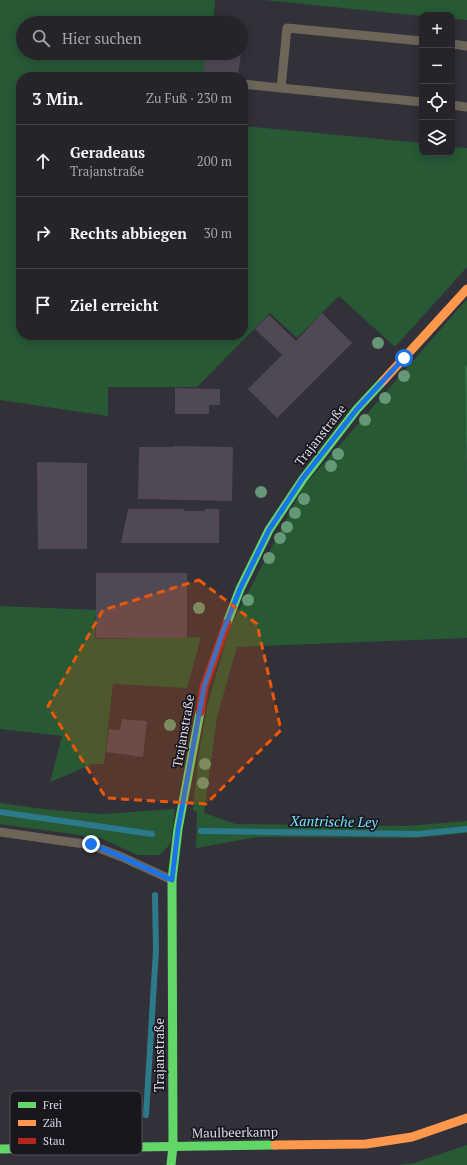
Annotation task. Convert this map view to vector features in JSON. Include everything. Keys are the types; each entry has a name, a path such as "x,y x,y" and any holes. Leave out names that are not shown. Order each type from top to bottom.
{"street":[{"name":"Trajanstraße","path":"172,1165 172,880 178,829 204,687 222,634 240,589 269,530 303,478 357,409 467,288"},
{"name":"Maulbeerkamp","path":"142,1147 366,1144 412,1137 467,1118"},
{"name":"Maulbeerkamp","path":"0,1149 10,1149"}],"lane":[{"path":"281,88 286,28 419,41"},
{"path":"455,44 467,46"},
{"path":"248,85 419,102"},
{"path":"455,105 467,107"},
{"path":"0,832 91,844 172,880"}],"highlighted area":[{"path":"199,580 257,624 281,730 206,804 106,798 48,706 103,610"}],"green space":[{"path":"0,0 215,0 214,16 16,16 16,60 209,60 208,72 16,72 16,340 243,340 197,387 108,387 108,416 0,400"},
{"path":"264,0 467,0 467,20 455,19 455,12 419,12 419,16"},
{"path":"248,126 419,143 419,156 455,156 455,147 467,148 467,267 395,347 339,296 297,338 270,313 248,335"},
{"path":"467,299 467,365 465,366 467,638 237,647 217,717 204,813 236,824 406,826 467,821 467,833 414,838 258,837 196,848 197,812 193,810 198,760 207,706 230,627 303,487"},
{"path":"467,365 467,500 465,366"},
{"path":"0,606 96,610 95,639 201,637 187,688 113,684 104,764 93,764 50,782 62,736 0,729"},
{"path":"0,803 52,810 102,814 175,809 171,843 160,855 138,855 100,838 0,824"},
{"path":"467,1145 467,1165 397,1165 414,1163"}],"building":[{"path":"205,60 240,60 239,72 204,72"},
{"path":"322,313 352,343 277,418 248,389 282,355 255,329 269,315 296,341"},
{"path":"175,388 220,389 220,405 209,405 209,414 175,414"},
{"path":"139,447 233,447 232,501 138,499"},
{"path":"37,462 87,463 87,549 38,549"},
{"path":"128,509 184,509 183,511 205,511 205,509 219,509 219,543 121,543"},
{"path":"96,573 187,573 187,638 96,638"},
{"path":"122,719 147,721 143,757 106,752 109,729 120,730"}],"waterway":[{"name":"Xantrische Ley","path":"0,812 152,834"},
{"name":"Xantrische Ley","path":"201,831 418,834 467,829"},
{"path":"146,1115 156,950 155,895"}],"traffic: fast":[{"path":"227,623 240,589 269,530 303,479 357,409 383,381"},
{"path":"171,1165 173,1146 172,880 178,829 200,712"},
{"path":"142,1147 275,1145"},
{"path":"0,1149 10,1149"}],"traffic: slow":[{"path":"383,381 467,289"},
{"path":"275,1145 366,1144 412,1137 467,1118"}],"traffic: jam":[{"path":"200,712 204,687 227,623"}],"route":[{"path":"91,844 172,880 178,829 204,687 222,634 240,589 269,530 303,478 357,409 404,358"}]}
